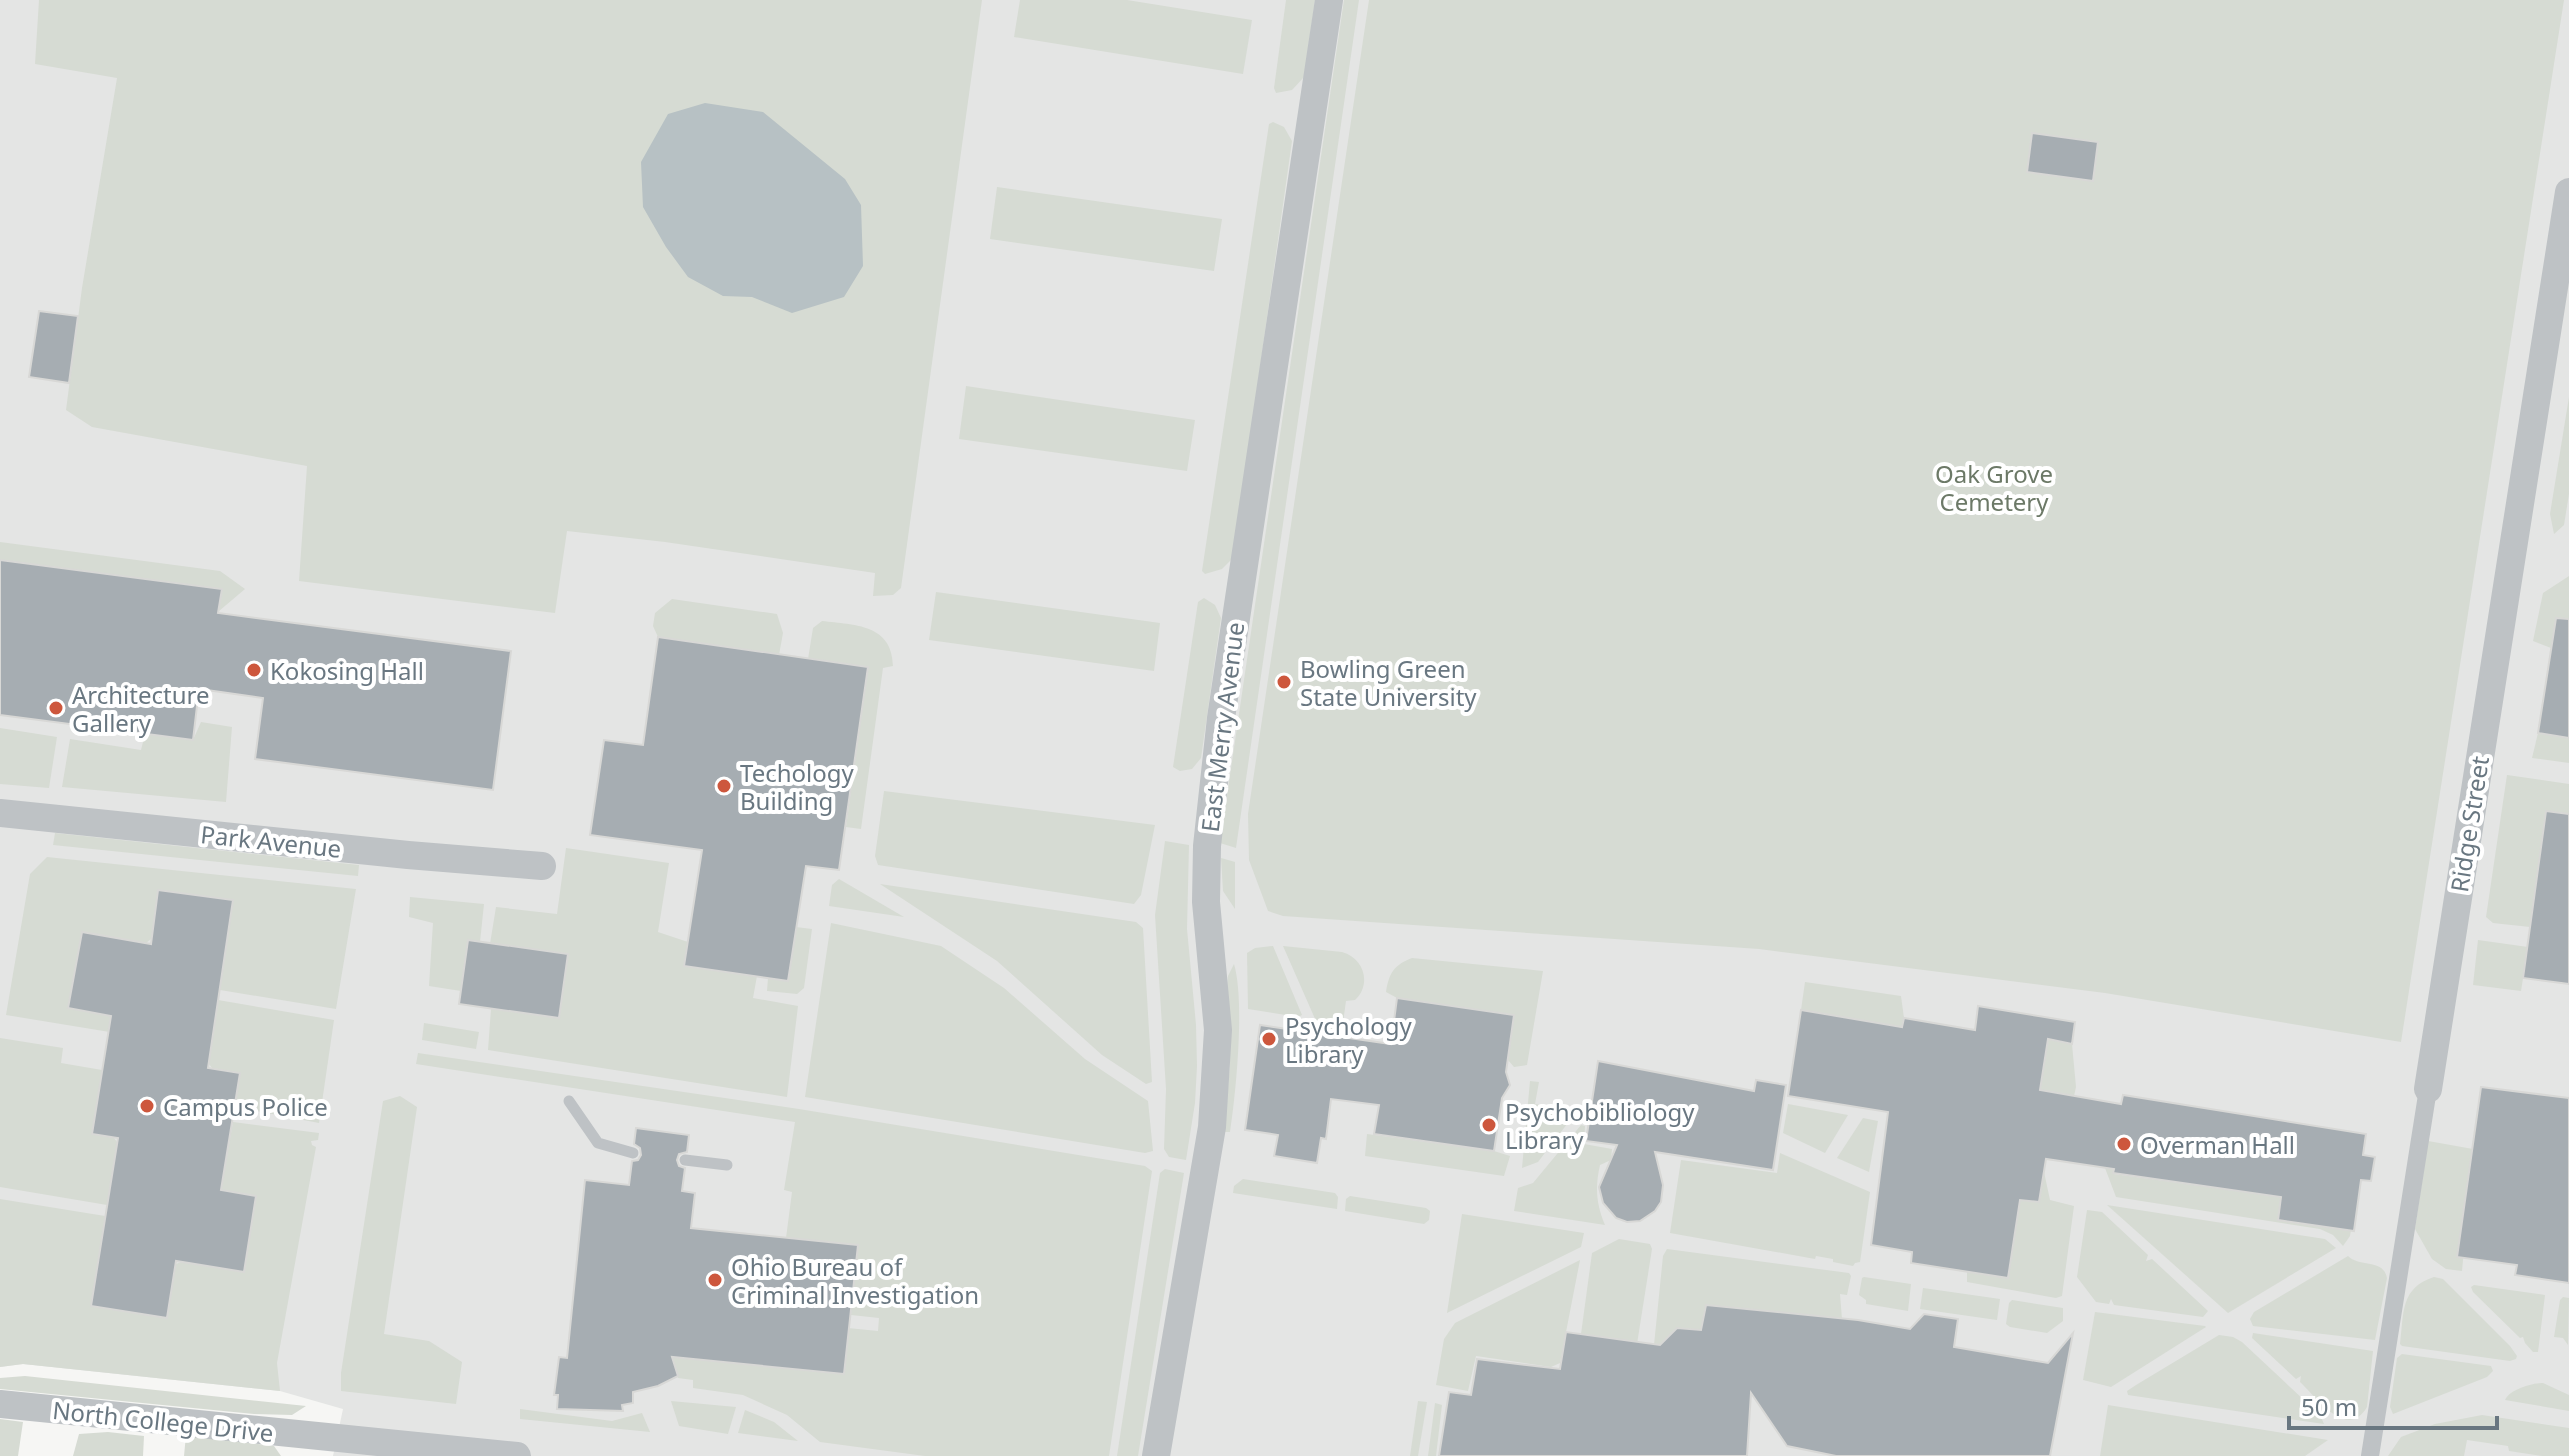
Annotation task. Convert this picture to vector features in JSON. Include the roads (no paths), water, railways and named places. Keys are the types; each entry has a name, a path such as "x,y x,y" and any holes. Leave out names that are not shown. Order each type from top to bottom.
{"street":[{"name":"East Merry Avenue","path":"1156,1456 1213,1113 1218,1030 1206,902 1207,846 1221,718 1329,0"},
{"name":"Ridge Street","path":"2370,1456 2569,192"},
{"name":"Park Avenue","path":"0,813 542,866"},
{"name":"North College Drive","path":"0,1404 517,1456"}],"lane":[{"path":"569,1101 598,1143 633,1153"},
{"path":"685,1160 727,1165"}],"place":[{"name":"Kokosing Hall","path":"254,670"},
{"name":"Bowling Green State University","path":"1284,682"},
{"name":"Architecture Gallery","path":"56,708"},
{"name":"Techology Building","path":"724,786"},
{"name":"Psychology Library","path":"1269,1039"},
{"name":"Campus Police","path":"147,1106"},
{"name":"Psychobibliology Library","path":"1489,1125"},
{"name":"Overman Hall","path":"2124,1144"},
{"name":"Ohio Bureau of Criminal Investigation","path":"715,1280"}],"park label":[{"name":"Oak Grove Cemetery","path":"1994,487"}]}
